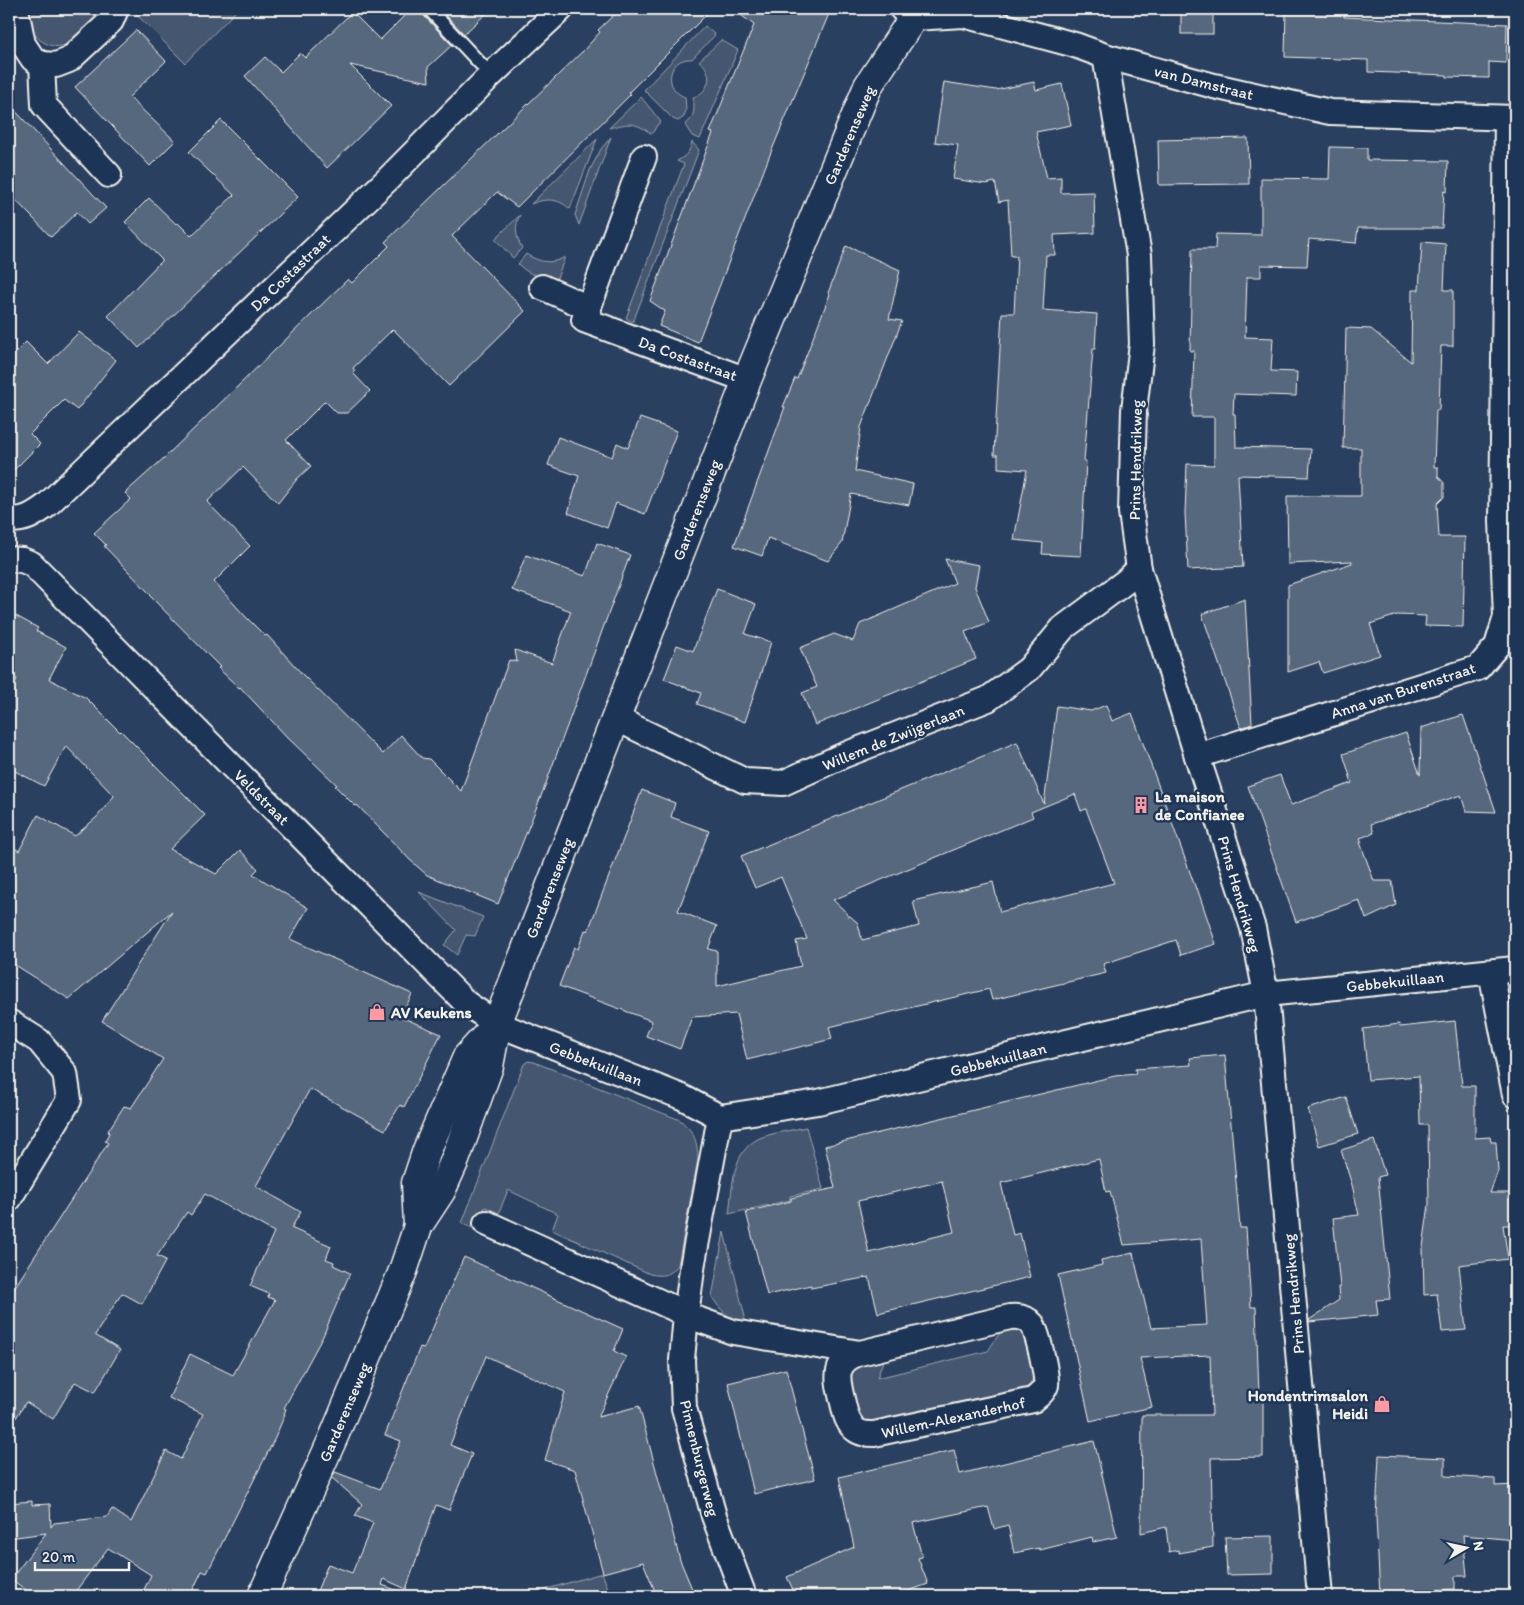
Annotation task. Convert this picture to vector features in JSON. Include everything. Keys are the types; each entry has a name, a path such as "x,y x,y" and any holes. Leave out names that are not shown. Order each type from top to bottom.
{"main road":[{"name":"Garderenseweg","path":"262,1596 334,1436 403,1271 418,1226 441,1190 455,1160 489,1066 497,1024 614,718 747,380 868,86 912,12"}],"street":[{"path":"16,9 23,44 33,59 42,64 56,65 69,60 112,21 116,9"},
{"name":"Da Costastraat","path":"9,520 27,518 46,506 403,164 491,75 561,9"},
{"name":"van Damstraat","path":"912,12 963,15 1076,45 1105,56 1214,86 1330,112 1511,118"},
{"name":"Prins Hendrikweg","path":"1105,56 1139,255 1142,344 1134,410 1131,512 1139,569 1253,928 1266,994 1320,1596"},
{"path":"42,64 44,105 110,175"},
{"name":"Anna van Burenstraat","path":"1197,756 1478,668 1497,646 1506,617 1509,521 1511,118"},
{"path":"542,288 588,308 644,158"},
{"name":"Da Costastraat","path":"588,308 584,320 747,380"},
{"name":"Veldstraat","path":"9,559 22,560 32,564 468,1004 497,1024"},
{"name":"Willem de Zwijgerlaan","path":"614,718 744,781 783,783 842,756 988,699 1030,670 1063,628 1125,582 1139,569"},
{"name":"Gebbekuillaan","path":"497,1024 682,1097 720,1117 818,1102 1266,994 1515,969"},
{"path":"1491,972 1515,1095"},
{"path":"9,1022 39,1041 65,1072 70,1100 9,1199"},
{"name":"Pinnenburgerweg","path":"720,1117 693,1262 686,1315 682,1360 684,1408 714,1516 744,1596"},
{"path":"486,1222 686,1315"},
{"name":"Willem-Alexanderhof","path":"686,1315 733,1332 860,1353 1018,1316 1032,1323 1036,1332 1046,1374 1046,1385 1041,1394 1033,1400 874,1434 866,1434 856,1430 846,1416 837,1379 843,1362 849,1356 860,1353"}],"lane":[{"path":"429,9 491,75"}],"shaded area":[{"path":"27,9 102,9 93,21 74,39 62,46 52,46 35,35"},
{"path":"131,9 235,9 237,10 185,63"},
{"path":"705,26 715,35 692,59 678,63 673,68 671,74 673,87 685,97 686,110 684,117 678,121 673,119 644,90"},
{"path":"721,40 738,50 700,139 692,136 685,125 694,113 693,97 704,91 707,86 707,70 699,61"},
{"path":"641,97 661,122 652,134 631,124 609,128"},
{"path":"611,137 579,225 575,215 590,170 601,149"},
{"path":"597,139 570,209 552,200 531,204"},
{"path":"692,142 699,150 633,322 626,318 684,164 677,161 687,153"},
{"path":"520,215 516,232 522,248 513,258 495,239"},
{"path":"526,254 545,262 565,257 557,278 536,276 522,268 518,264"},
{"path":"419,892 483,917 475,936 466,935 457,955 444,945 456,930"},
{"path":"528,1061 680,1120 692,1133 696,1142 698,1159 678,1265 672,1271 663,1275 650,1274 552,1230 558,1214 508,1190 499,1213 485,1207 476,1230 462,1223 524,1064"},
{"path":"806,1127 823,1189 790,1196 790,1200 729,1214 733,1179 740,1158 746,1149 754,1141 765,1136"},
{"path":"724,1232 745,1317 743,1323 725,1313 712,1297"},
{"path":"1012,1326 1020,1329 1026,1335 1031,1352 1032,1379 1030,1385 1025,1389 870,1423 862,1419 857,1412 852,1398 851,1381 855,1367 859,1363 885,1356 877,1378 988,1351 1003,1328"},
{"path":"602,1573 611,1596 532,1596 547,1589"}],"building":[{"path":"411,9 421,9 423,15 452,45 428,67 429,82 350,65 391,106 327,168 245,76 265,57 281,72 300,53 305,58 352,12 380,40"},
{"path":"440,9 491,9 464,34"},
{"path":"620,9 712,9 629,92 631,94 517,207 497,192 452,236 525,311 449,386 393,329 353,368 355,371 353,373 370,391 347,413 337,413 325,401 286,440 311,466 297,479 278,503 243,467 207,502 250,546 214,582 245,616 265,636 267,635 303,675 383,754 401,735 422,758 429,759 461,791 509,660 517,662 515,650 552,663 571,611 512,590 526,555 585,576 597,543 630,555 545,786 498,904 427,875 410,860 357,805 355,806 335,786 337,785 287,737 240,687 218,668 220,667 150,596 94,533 131,499 125,493 164,458 348,279 352,283 389,246 385,242 584,50 600,32 598,30"},
{"path":"733,9 831,9 769,157 698,342 659,326 665,311 650,301 713,133 710,132 754,25"},
{"path":"1181,9 1213,9 1213,34 1181,34"},
{"path":"1286,9 1344,9 1344,17 1507,24 1506,63 1489,62 1489,78 1447,77 1447,75 1368,72 1368,60 1285,57"},
{"path":"136,30 166,61 129,97 175,141 150,166 75,87"},
{"path":"944,82 996,90 1034,82 1036,90 1062,84 1071,125 1036,132 1047,178 1061,177 1061,193 1094,192 1095,233 1054,235 1055,255 1046,255 1043,310 1097,314 1084,461 1086,461 1081,556 1042,554 1043,543 1014,540 1027,470 998,468 998,455 994,455 1002,313 1014,313 1017,256 1011,256 1008,200 999,202 995,182 986,184 953,179 958,145 935,142"},
{"path":"9,104 106,208 88,224 77,212 51,237 9,193"},
{"path":"221,120 298,197 139,348 108,316 162,260 125,222 149,198 191,236 234,195 189,152"},
{"path":"1248,138 1249,184 1159,185 1158,140"},
{"path":"1330,147 1367,148 1367,160 1448,161 1447,192 1444,191 1442,228 1358,228 1356,243 1309,239 1307,266 1261,265 1261,277 1247,277 1245,337 1273,338 1271,371 1297,372 1296,396 1234,394 1233,414 1235,414 1236,447 1311,449 1309,477 1238,475 1243,567 1188,570 1185,513 1187,464 1214,465 1214,417 1192,417 1194,351 1190,351 1192,249 1215,249 1216,234 1261,235 1261,178 1329,179"},
{"path":"1422,242 1446,244 1444,290 1453,290 1453,346 1441,346 1439,410 1436,410 1434,467 1438,467 1438,476 1444,483 1444,497 1437,504 1439,537 1465,537 1463,627 1425,626 1426,616 1397,615 1370,624 1380,655 1323,673 1319,662 1288,672 1288,585 1352,563 1352,561 1288,564 1287,496 1361,496 1361,448 1343,448 1346,328 1371,329 1411,362 1412,290 1419,290"},
{"path":"846,246 900,270 889,319 902,321 861,427 855,471 913,484 909,505 851,494 842,543 828,561 768,538 762,556 734,546 785,407 783,407 795,378 797,379 830,294 828,293"},
{"path":"79,332 116,360 77,410 64,400 30,434 40,444 9,475 9,359 26,342 48,364"},
{"path":"640,418 677,431 645,514 616,503 607,528 568,513 579,476 548,465 558,437 612,457 617,443 628,448"},
{"path":"945,559 979,565 975,587 989,622 965,632 976,659 815,725 802,693 817,687 800,648 834,634 853,641 860,624 955,583"},
{"path":"717,589 756,604 745,634 771,642 745,722 697,704 701,693 664,679 677,645 693,651"},
{"path":"1245,599 1252,724 1241,728 1202,614"},
{"path":"9,612 38,628 36,631 66,647 49,679 86,698 205,815 170,849 216,874 240,850 258,869 253,874 308,908 290,939 412,994 401,1017 441,1034 404,1107 400,1105 385,1130 310,1089 256,1186 301,1212 291,1228 331,1246 326,1259 334,1262 333,1265 350,1273 323,1336 284,1408 286,1409 285,1414 275,1438 207,1573 202,1571 190,1596 141,1596 151,1575 108,1548 72,1596 34,1596 11,1579 46,1533 9,1538 9,1503 32,1501 32,1505 50,1504 51,1527 54,1523 107,1517 112,1509 131,1522 166,1451 181,1459 203,1414 169,1398 190,1354 233,1375 275,1300 268,1297 269,1294 250,1286 274,1232 205,1194 191,1215 187,1212 157,1256 166,1260 142,1304 122,1293 95,1335 120,1350 95,1392 75,1382 53,1419 26,1402 9,1429 9,1296 108,1143 105,1141 109,1133 108,1131 124,1106 131,1108 163,1059 102,1021 172,911 69,999 9,961 9,844 19,851 38,815 75,836 97,817 114,796 66,746 44,786 9,768 9,695 17,679 10,675 9,678"},
{"path":"1106,705 1112,721 1132,713 1216,944 1181,955 1176,940 1103,964 1106,973 992,1000 989,989 829,1027 832,1039 747,1060 736,1014 692,1017 680,1049 646,1036 652,1021 559,986 574,947 578,949 585,930 588,931 642,790 675,803 671,817 709,831 678,911 717,926 708,949 717,951 717,986 801,966 796,941 807,939 781,877 755,888 741,856 1017,742 1044,804 1057,706 1091,711","holes":["1075,794 1081,811 1086,809 1114,883 1000,912 993,882 913,901 919,926 862,940 858,923 848,916 833,900 1033,817 1031,812"]},
{"path":"1463,715 1496,812 1466,811 1461,795 1371,824 1374,833 1360,838 1362,842 1360,842 1374,881 1392,881 1396,905 1366,919 1359,900 1296,922 1248,786 1280,775 1291,805 1352,783 1343,754 1406,733 1420,775 1421,728"},
{"path":"1455,1021 1462,1086 1475,1086 1475,1138 1490,1137 1491,1142 1496,1142 1498,1171 1490,1193 1515,1193 1515,1225 1503,1225 1508,1259 1459,1265 1466,1330 1442,1332 1437,1294 1424,1295 1423,1247 1429,1204 1428,1125 1420,1125 1419,1076 1368,1080 1363,1029 1399,1024 1400,1027"},
{"path":"1225,1055 1240,1228 1246,1228 1251,1307 1256,1307 1259,1396 1263,1396 1263,1457 1211,1458 1213,1547 1179,1553 1178,1550 1169,1552 1166,1527 1141,1533 1142,1415 1212,1415 1210,1355 1140,1358 1152,1407 1090,1421 1058,1275 1102,1265 1101,1260 1133,1253 1151,1328 1207,1325 1201,1239 1124,1245 1110,1191 1106,1192 1099,1159 1001,1183 1013,1235 1020,1233 1030,1277 878,1313 869,1277 811,1288 811,1285 767,1295 746,1212 791,1201 791,1198 835,1188 825,1146 1115,1076 1136,1074 1135,1069 1191,1065 1190,1058","holes":["942,1181 954,1232 869,1253 858,1201"]},
{"path":"1346,1097 1358,1134 1319,1146 1308,1109"},
{"path":"1374,1140 1385,1175 1378,1177 1390,1299 1376,1300 1378,1315 1309,1322 1309,1320 1339,1300 1338,1287 1340,1287 1333,1218 1359,1215 1341,1150"},
{"path":"464,1257 623,1329 614,1351 626,1357 598,1417 639,1406 680,1560 695,1596 657,1596 643,1562 603,1573 575,1470 545,1460 565,1392 486,1356 450,1445 472,1454 449,1510 436,1505 406,1589 384,1579 382,1585 407,1594 407,1596 315,1596 328,1564 352,1573 373,1523 355,1516 362,1504 332,1478 335,1472 380,1489 401,1441 385,1435 420,1347 424,1348"},
{"path":"786,1369 815,1479 754,1494 728,1383"},
{"path":"1094,1441 1117,1537 1093,1542 1092,1537 1040,1550 1039,1548 1014,1553 1008,1525 994,1529 988,1507 913,1523 922,1557 918,1558 928,1584 895,1596 796,1596 787,1577 854,1547 839,1477 954,1450 960,1474"},
{"path":"1379,1455 1445,1458 1445,1476 1495,1479 1495,1486 1515,1485 1515,1540 1463,1535 1467,1576 1455,1576 1455,1589 1415,1591 1415,1596 1380,1596 1376,1517"},
{"path":"1273,1536 1273,1574 1227,1575 1225,1537"}],"place":[{"name":"La maison de Confianee","path":"1141,805"},
{"name":"AV Keukens","path":"377,1012"},
{"name":"Hondentrimsalon Heidi","path":"1382,1404"}]}
